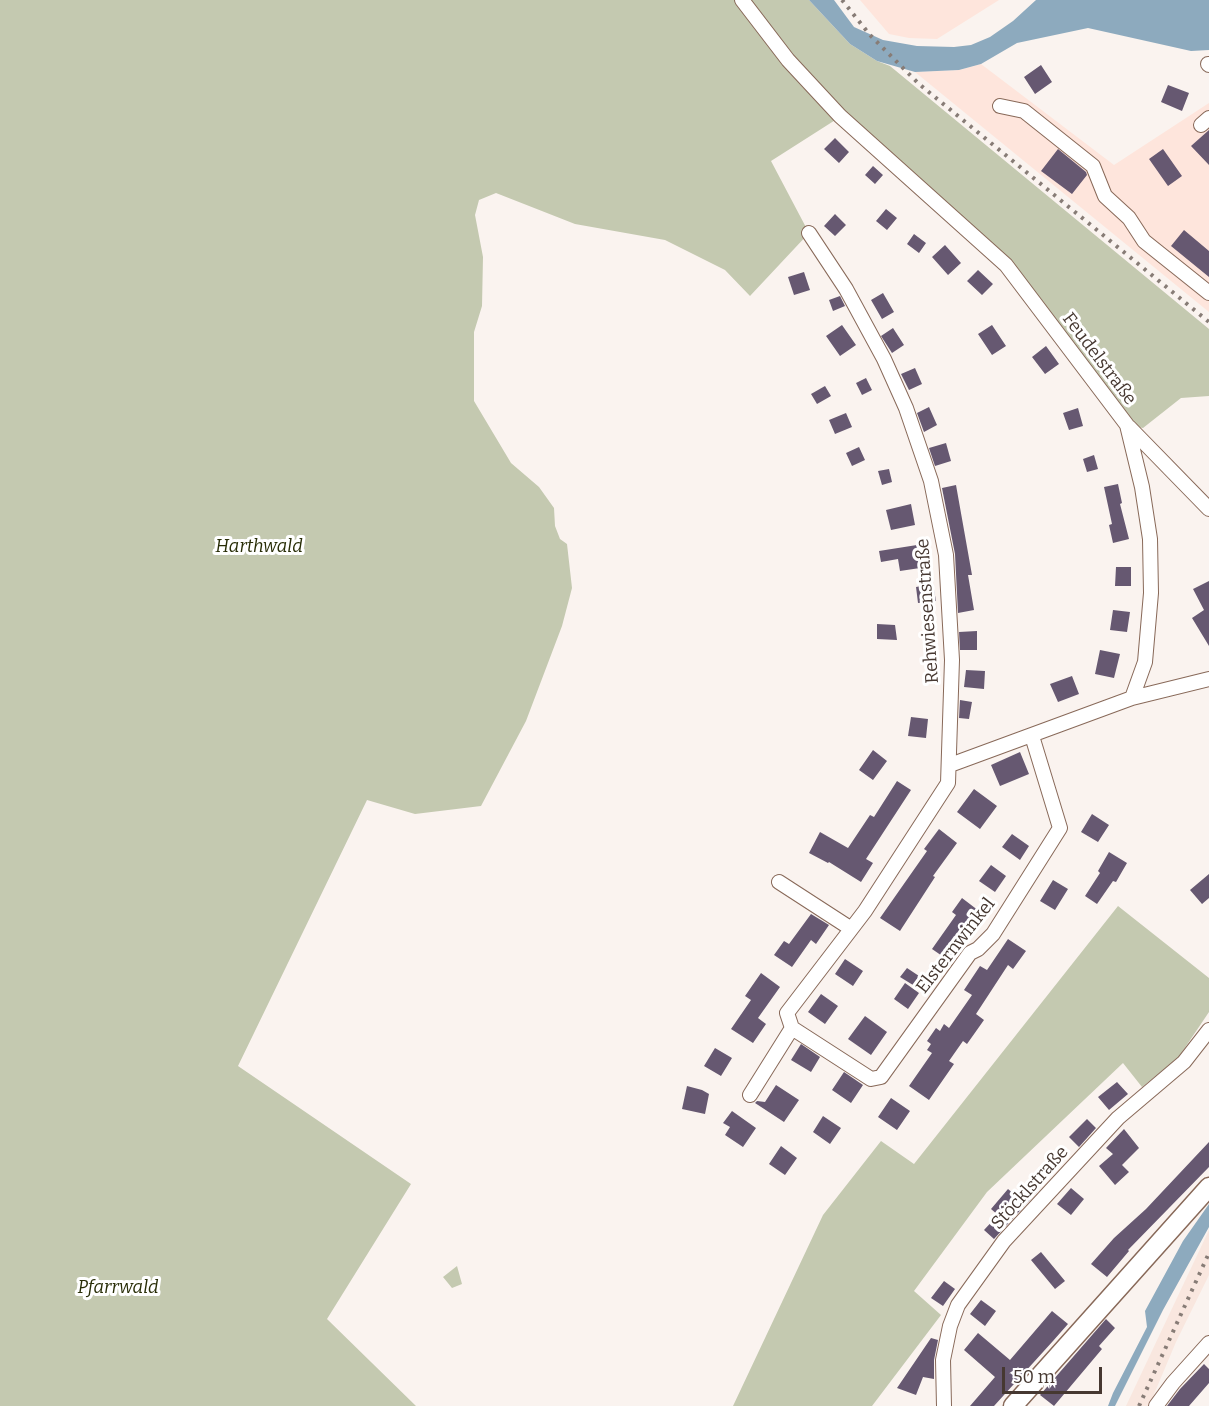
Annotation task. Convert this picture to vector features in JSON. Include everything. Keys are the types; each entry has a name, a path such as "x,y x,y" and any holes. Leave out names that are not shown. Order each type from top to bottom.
{"main road":[{"path":"1013,1406 1209,1188"}],"street":[{"name":"Feudelstraße","path":"742,0 788,60 840,117 1006,265 1127,425 1142,487 1150,539 1151,593 1145,662 1132,698"},
{"path":"1000,106 1024,111 1093,166 1104,196 1129,218 1144,241 1209,293"},
{"name":"Rehwiesenstraße","path":"809,233 846,289 884,359 906,408 931,481 946,555 952,660 950,765"},
{"path":"1127,425 1209,509"},
{"path":"750,1095 792,1028 787,1013 865,910 948,783 950,765 1132,698 1209,679"},
{"name":"Elsternwinkel","path":"792,1028 871,1078 881,1077 970,952 978,949 993,934 1060,828 1032,736"},
{"path":"778,882 850,928"},
{"name":"Stöcklstraße","path":"944,1406 943,1360 950,1326 958,1305 1004,1241 1118,1118 1184,1062 1209,1030"},
{"path":"1156,1406 1209,1343"}],"shaded area":[{"path":"860,0 999,0 937,39 909,38 889,34"},
{"path":"981,64 1114,165 1209,103 1209,312 915,72 959,70"},
{"path":"1209,1230 1209,1275 1176,1342 1149,1406 1126,1406"}],"green space":[{"name":"Harthwald","path":"0,0 809,0 850,44 877,61 890,66 1209,329 1209,396 1181,398 1143,428 1127,425 1006,265 840,117 771,161 809,233 750,296 725,270 665,240 575,224 496,193 479,200 475,215 483,257 482,306 474,332 474,401 511,463 539,487 554,508 555,526 560,539 567,544 572,588 562,626 526,721 481,806 415,814 367,800 238,1066 411,1184 327,1319 416,1406 0,1406"},
{"path":"1118,906 1209,978 1209,1012 1178,1058 1142,1087 1123,1063 987,1192 914,1291 941,1315 872,1406 733,1406 823,1215 881,1141 914,1164"},
{"path":"457,1266 462,1284 452,1288 443,1277"}],"water":[{"path":"809,0 834,0 854,27 883,40 917,46 954,47 971,45 990,37 1013,21 1036,0 1209,0 1209,50 1191,51 1088,28 1017,43 981,64 959,70 915,72 877,61 850,44"},
{"path":"1209,1204 1209,1227 1163,1310 1115,1406 1108,1406 1147,1327 1145,1311 1183,1241"}],"building":[{"path":"1041,65 1052,82 1035,94 1024,77"},
{"path":"1168,85 1189,93 1182,111 1161,102"},
{"path":"1209,130 1209,165 1191,146"},
{"path":"835,138 849,152 839,163 824,149"},
{"path":"1058,149 1087,175 1072,194 1041,171"},
{"path":"1163,149 1182,176 1168,186 1149,159"},
{"path":"873,166 883,175 875,184 865,175"},
{"path":"886,209 897,218 887,230 876,221"},
{"path":"835,214 846,225 835,236 824,226"},
{"path":"1184,230 1209,251 1209,277 1171,246"},
{"path":"914,234 926,243 919,253 907,244"},
{"path":"945,245 961,263 948,275 932,257"},
{"path":"978,270 993,284 982,295 967,281"},
{"path":"804,272 810,290 794,295 788,277"},
{"path":"883,293 894,312 882,319 871,300"},
{"path":"840,296 845,306 833,311 829,300"},
{"path":"842,325 856,345 840,356 826,336"},
{"path":"992,325 1006,346 992,355 978,334"},
{"path":"893,328 904,345 892,353 881,336"},
{"path":"1046,346 1059,364 1045,374 1032,357"},
{"path":"915,368 922,384 909,390 901,374"},
{"path":"866,378 872,390 862,395 856,383"},
{"path":"825,386 831,396 817,404 811,394"},
{"path":"929,407 937,425 924,432 917,413"},
{"path":"1078,408 1083,426 1069,430 1063,413"},
{"path":"846,413 852,427 835,434 829,420"},
{"path":"946,443 951,461 935,466 929,448"},
{"path":"859,447 865,460 852,466 846,453"},
{"path":"1094,455 1098,469 1087,472 1083,459"},
{"path":"889,469 892,482 882,485 878,471"},
{"path":"1118,484 1122,503 1120,504 1129,539 1113,543 1109,525 1112,524 1104,487"},
{"path":"956,485 972,575 968,575 974,610 958,613 955,554 942,488"},
{"path":"911,504 915,525 891,530 886,510"},
{"path":"917,545 920,568 900,571 898,559 881,562 879,551"},
{"path":"1116,567 1131,567 1131,586 1115,586"},
{"path":"1209,581 1209,646 1192,618 1204,610 1193,589"},
{"path":"933,584 936,601 918,603 916,587"},
{"path":"1113,610 1130,612 1127,632 1110,630"},
{"path":"877,624 895,625 897,640 877,639"},
{"path":"977,631 977,650 960,650 959,632"},
{"path":"1100,650 1120,654 1114,678 1095,674"},
{"path":"966,670 985,671 984,689 964,687"},
{"path":"1072,676 1079,694 1058,702 1050,684"},
{"path":"960,700 972,702 969,719 959,718"},
{"path":"911,717 928,719 926,738 908,736"},
{"path":"873,750 887,761 873,780 859,770"},
{"path":"1020,752 1029,774 1000,786 991,765"},
{"path":"897,781 911,790 866,859 873,863 861,882 829,862 809,853 820,832 848,848 870,815 874,817"},
{"path":"974,789 997,806 980,829 957,812"},
{"path":"1092,814 1109,825 1098,842 1081,832"},
{"path":"939,829 957,843 933,876 935,877 900,931 880,918 927,851 924,849"},
{"path":"1012,834 1029,846 1020,860 1002,847"},
{"path":"1109,852 1127,863 1116,882 1113,881 1097,904 1085,896 1100,873 1098,871"},
{"path":"991,865 1006,876 995,892 979,881"},
{"path":"1209,874 1209,898 1202,904 1190,890"},
{"path":"1053,880 1068,889 1055,910 1040,901"},
{"path":"962,898 979,911 948,960 932,949 956,915 952,912"},
{"path":"811,914 829,925 816,944 811,940 792,967 774,955 784,941 789,944"},
{"path":"1008,939 1026,951 1013,969 1008,965 976,1014 984,1020 967,1044 963,1041 949,1061 954,1064 929,1100 909,1086 932,1053 927,1050 931,1044 927,1041 936,1028 940,1031 944,1024 949,1028 972,995 964,990 980,966 987,970"},
{"path":"845,959 863,971 853,986 835,974"},
{"path":"907,968 919,976 913,985 900,977"},
{"path":"761,973 780,987 758,1018 766,1024 753,1043 731,1029 751,1000 745,996"},
{"path":"905,983 919,993 908,1009 894,999"},
{"path":"821,994 838,1006 825,1024 808,1012"},
{"path":"865,1016 887,1032 871,1055 848,1039"},
{"path":"801,1044 820,1057 811,1072 791,1060"},
{"path":"715,1048 732,1058 721,1076 704,1066"},
{"path":"844,1072 863,1085 851,1103 832,1090"},
{"path":"1117,1082 1128,1094 1109,1110 1098,1097"},
{"path":"776,1085 799,1100 784,1122 755,1103 765,1102"},
{"path":"687,1086 709,1094 705,1114 682,1109"},
{"path":"891,1098 910,1111 897,1130 878,1117"},
{"path":"732,1111 756,1128 743,1147 725,1135 730,1127 723,1123"},
{"path":"823,1116 841,1128 830,1144 813,1132"},
{"path":"1087,1119 1096,1128 1079,1147 1069,1137"},
{"path":"1124,1129 1139,1148 1122,1165 1129,1172 1115,1185 1099,1166 1113,1154 1106,1148"},
{"path":"1209,1142 1209,1167 1128,1250 1107,1277 1091,1264 1114,1238 1146,1209"},
{"path":"781,1146 797,1158 785,1175 769,1164"},
{"path":"1027,1182 1038,1191 994,1239 984,1230 998,1215 991,1209 1008,1189 1015,1195"},
{"path":"1071,1188 1084,1199 1071,1215 1057,1204"},
{"path":"1041,1252 1065,1281 1055,1289 1031,1260"},
{"path":"944,1281 955,1289 943,1306 931,1298"},
{"path":"981,1300 996,1311 985,1326 970,1314"},
{"path":"1052,1311 1068,1324 994,1406 970,1406 995,1377 964,1350 978,1333 1010,1360"},
{"path":"1106,1319 1115,1328 1099,1346 1102,1349 1054,1406 1040,1395"},
{"path":"931,1338 938,1340 934,1360 934,1379 923,1377 916,1395 897,1388"},
{"path":"1204,1364 1209,1369 1209,1383 1189,1406 1167,1406 1180,1389"}],"railway":[{"path":"842,0 870,35 919,84 1209,322"},
{"path":"1139,1406 1209,1253"}],"park label":[{"name":"Pfarrwald","path":"118,1288"}]}
